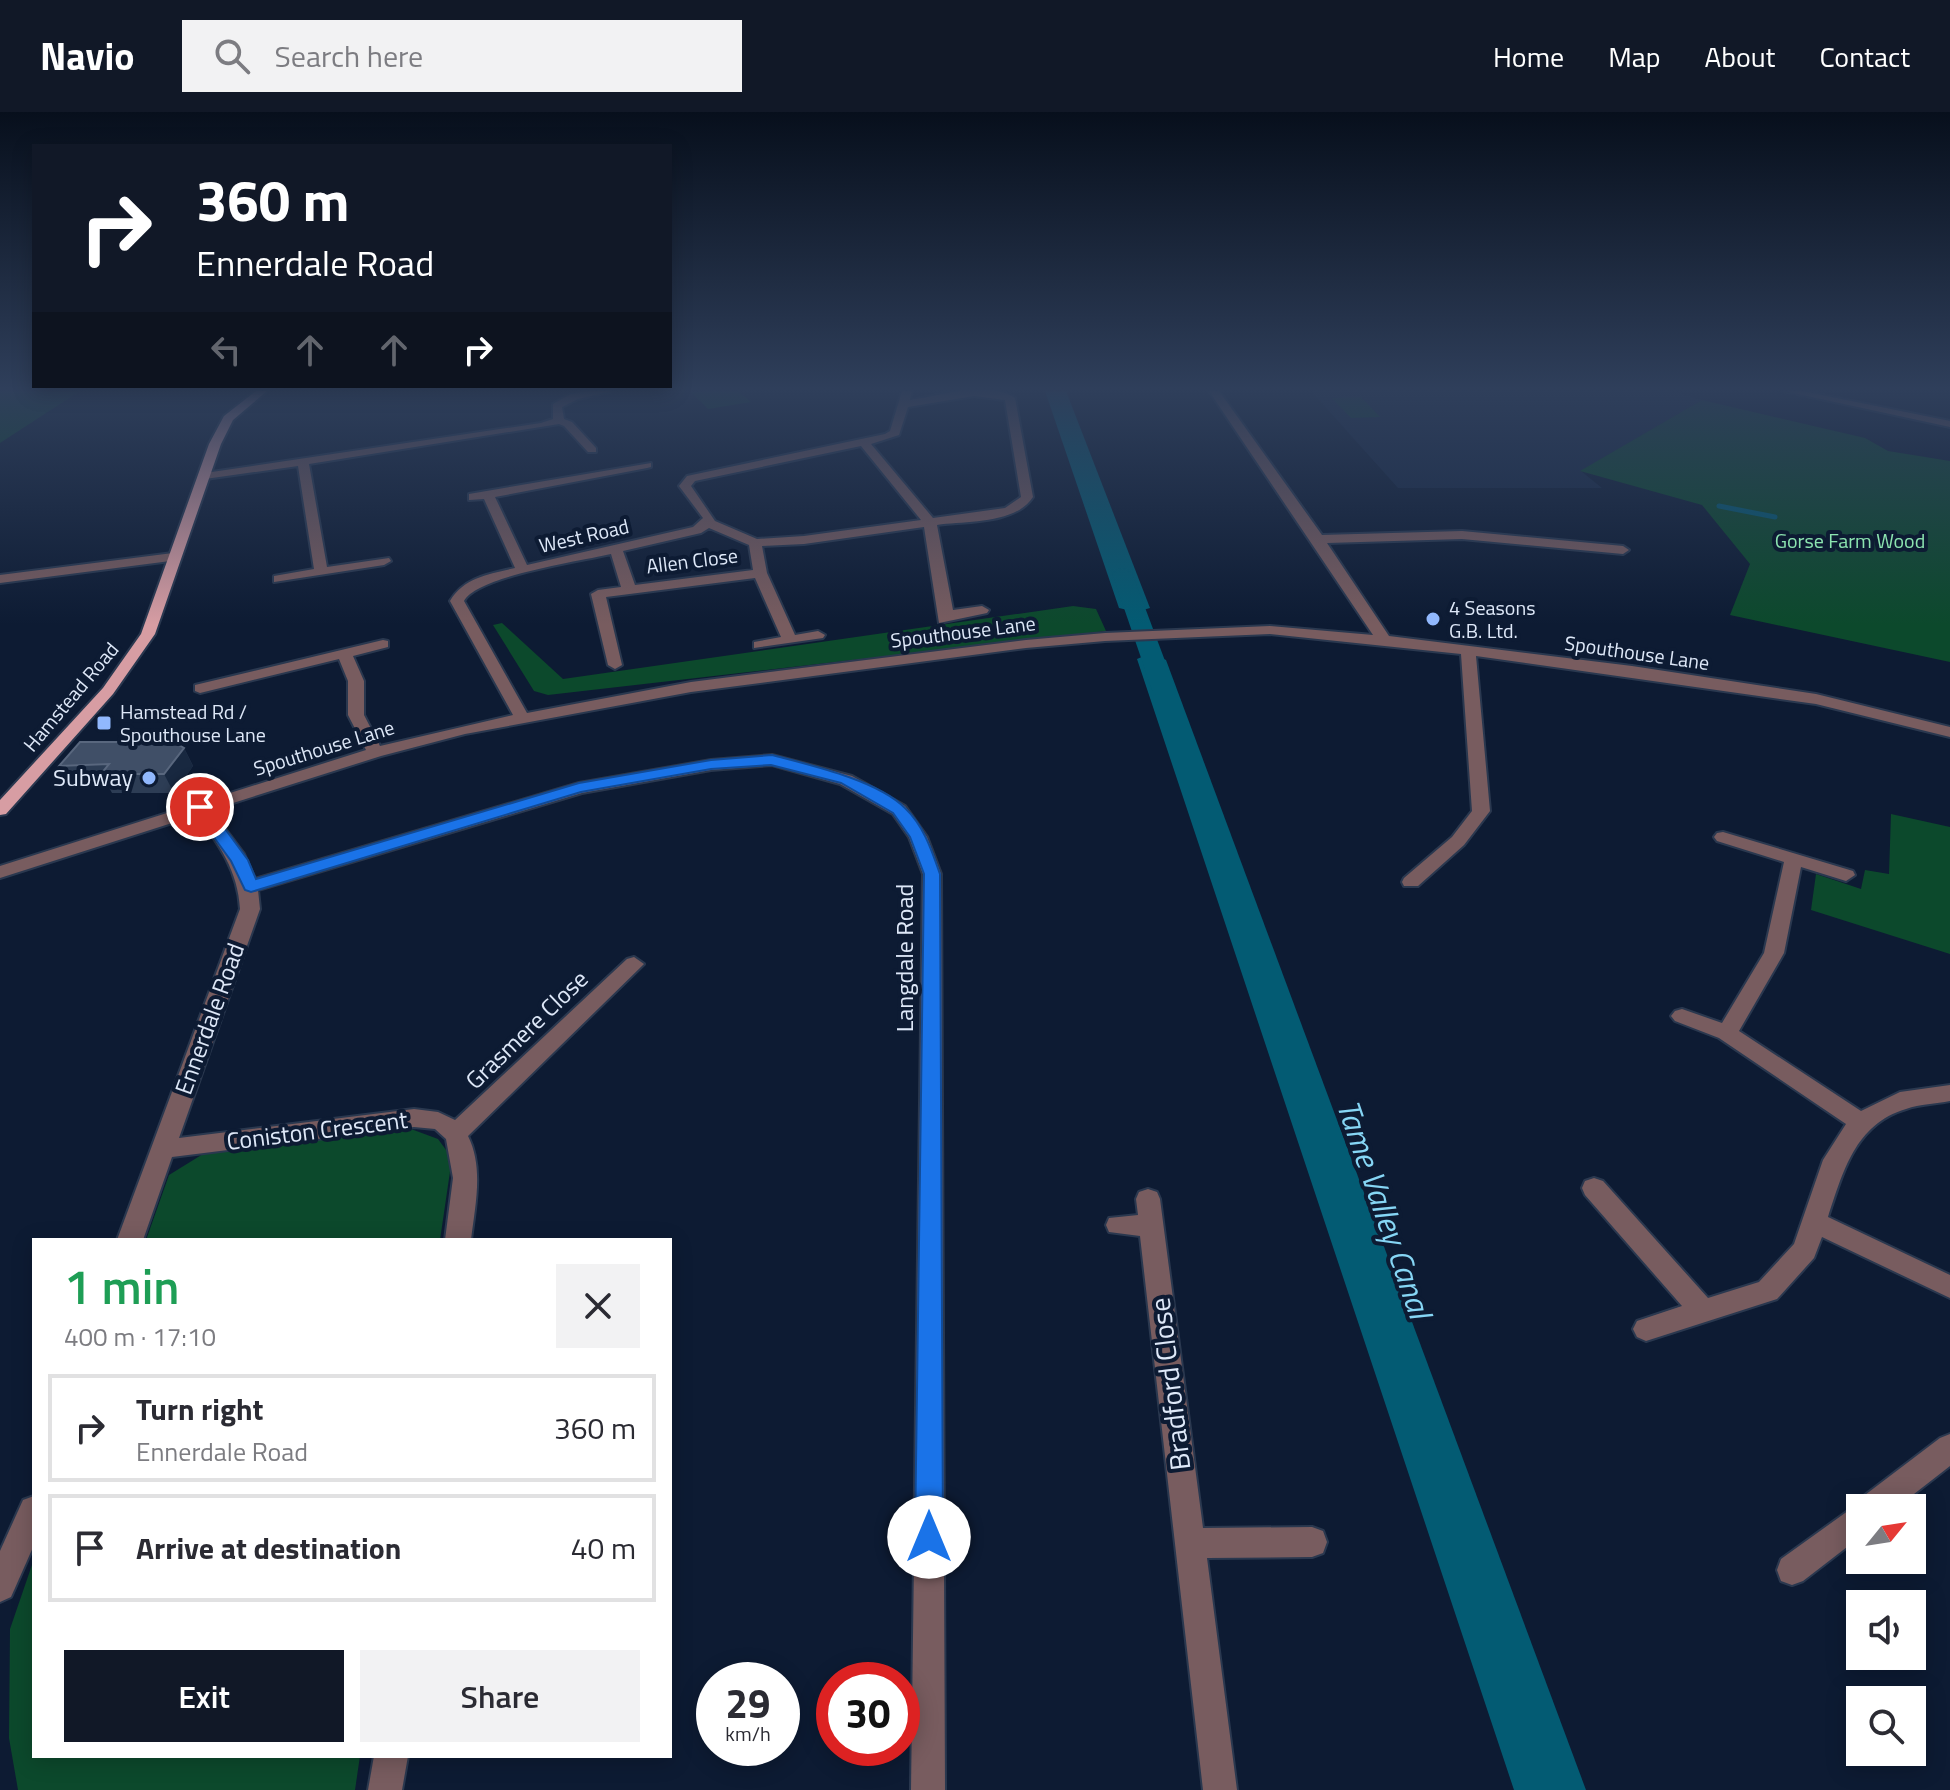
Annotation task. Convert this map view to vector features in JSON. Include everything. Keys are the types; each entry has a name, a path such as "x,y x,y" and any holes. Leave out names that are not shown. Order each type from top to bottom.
{"main road":[{"name":"Hamstead Road","path":"0,810 108,691 148,634 173,557 207,469"}],"street":[{"path":"205,476 255,469"},
{"path":"304,469 321,572"},
{"path":"473,497 624,469"},
{"path":"734,469 691,478 685,486 709,518 708,523 755,543 804,540 1012,510 1025,502 1027,497 1022,469"},
{"path":"886,469 930,523 946,617 982,610"},
{"path":"1269,469 1384,640"},
{"path":"488,495 523,570"},
{"name":"West Road","path":"522,718 457,601 462,592 484,579 697,530 708,523"},
{"path":"1318,539 1462,535 1623,551"},
{"path":"755,543 760,573 790,640"},
{"name":"Allen Close","path":"616,549 629,589"},
{"path":"0,579 173,557"},
{"path":"279,579 384,561"},
{"name":"Allen Close","path":"615,665 598,594 760,573"},
{"name":"Spouthouse Lane","path":"0,872 375,752 522,718 691,687 1026,644 1208,631 1270,630 1384,640 1632,671 1816,699 1950,732"},
{"path":"759,645 818,635"},
{"path":"200,688 383,644"},
{"path":"1411,882 1458,841 1481,811 1468,650"},
{"path":"344,653 356,681 356,715 375,752"},
{"path":"246,678 247,696"},
{"name":"Langdale Road","path":"251,886 579,788 711,765 772,760 846,780 899,810 918,837 932,874 928,1790"},
{"path":"200,807 239,860 251,886"},
{"path":"1723,837 1846,875"},
{"path":"1727,1033 1774,953 1794,859"},
{"name":"Ennerdale Road","path":"131,1238 236,951 250,909 251,886"},
{"name":"Grasmere Close","path":"456,1133 634,964"},
{"path":"1682,1016 1727,1033 1860,1122"},
{"path":"1646,1329 1768,1291 1805,1250 1835,1160 1860,1122 1900,1101 1950,1093"},
{"name":"Coniston Crescent","path":"161,1149 414,1118 443,1123 456,1133"},
{"path":"456,1133 466,1162 458,1238"},
{"path":"1594,1188 1703,1311"},
{"name":"Bradford Close","path":"1118,1225 1149,1212 1220,1790"},
{"path":"1816,1223 1950,1287"},
{"path":"1890,1494 1950,1448"},
{"path":"0,1586 32,1515"},
{"path":"1792,1570 1846,1529"},
{"path":"1189,1543 1312,1542"},
{"path":"385,1790 391,1758"}],"shaded area":[{"path":"1072,469 1096,469 1150,608 1136,612 1119,608"},
{"path":"1381,469 1584,469 1581,471 1602,488 1398,488"},
{"path":"1151,653 1166,660 1586,1790 1514,1790 1137,659"}],"green space":[{"name":"Gorse Farm Wood","path":"1950,469 1950,662 1730,615 1750,564 1702,505 1580,471"},
{"path":"1073,606 1096,609 1106,631 548,695 534,691 493,625 502,623 563,679"},
{"path":"1891,814 1950,827 1950,954 1811,910 1816,874 1861,889 1865,870 1889,874"},
{"path":"411,1129 438,1139 452,1158 440,1238 147,1238 169,1175 203,1154"},
{"path":"32,1565 32,1758 360,1758 355,1790 18,1790 9,1738 10,1629"}],"building":[{"path":"157,732 184,748 164,774 101,774 109,764 59,766 80,742 122,742 130,733"}],"waterway":[{"path":"1719,506 1775,517"},
{"path":"1122,573 1164,690"}],"place":[{"name":"4 Seasons G.B. Ltd.","path":"1433,619"},
{"name":"Hamstead Rd / Spouthouse Lane","path":"104,723"},
{"name":"Subway","path":"149,778"}],"route":[{"path":"200,807 239,860 251,886 579,788 711,765 772,760 846,780 899,810 918,837 932,874 929,1537"}],"water label":[{"name":"Tame Valley Canal","path":"1384,1209"}]}
